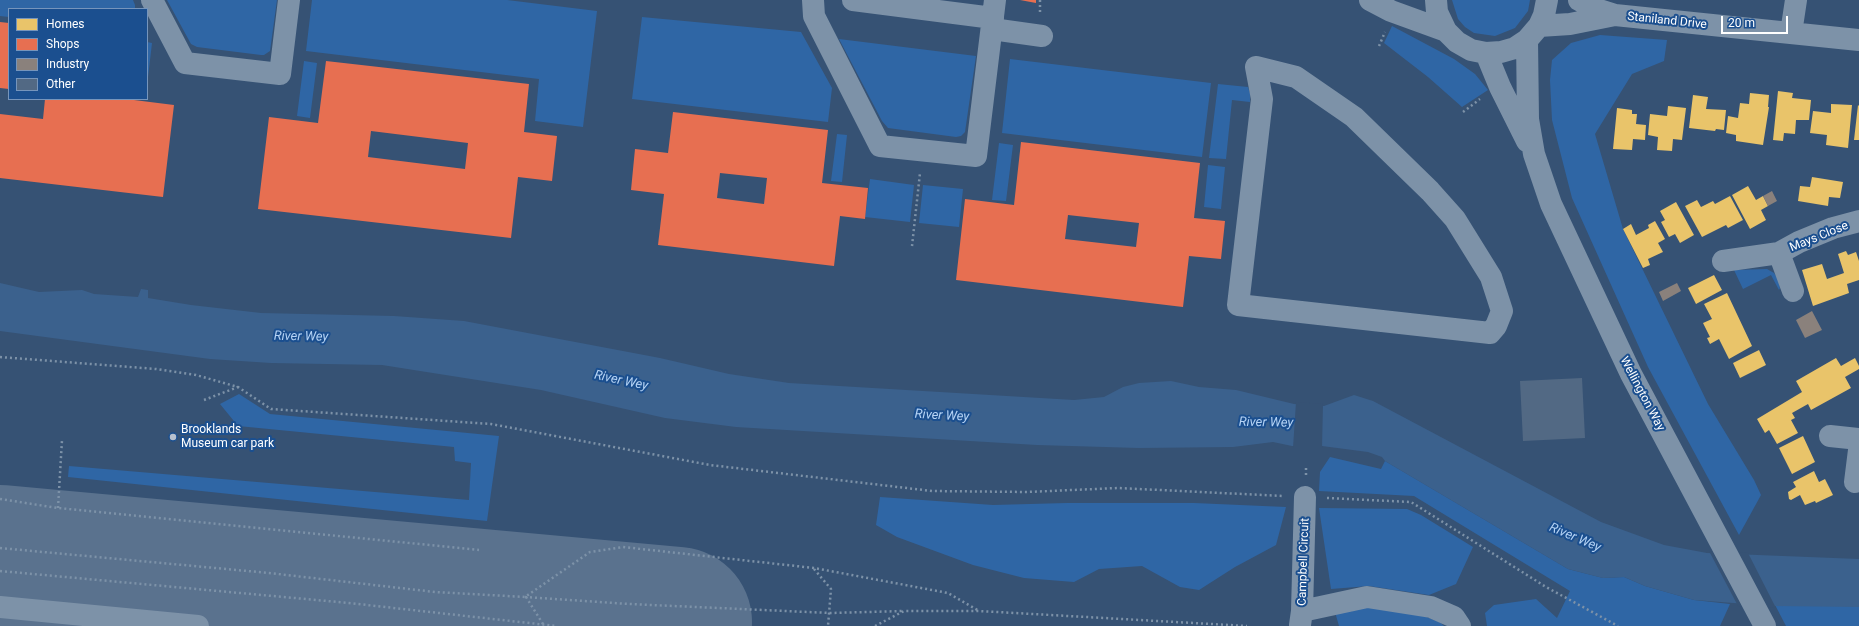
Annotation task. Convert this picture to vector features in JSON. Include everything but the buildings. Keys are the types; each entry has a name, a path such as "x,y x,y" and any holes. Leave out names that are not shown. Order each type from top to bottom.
{"street":[{"path":"152,0 185,63 280,74 289,0"},
{"path":"813,0 814,16 880,146 976,156 993,16"},
{"path":"853,0 993,16 1042,36"},
{"path":"1370,0 1391,11 1446,31"},
{"path":"1436,0 1436,12 1446,31 1457,42 1471,50 1486,53 1501,52 1515,48 1533,33"},
{"name":"Wellington Way","path":"1534,154 1528,119 1533,33 1544,15 1547,0"},
{"name":"Staniland Drive","path":"1579,0 1593,8 1615,16 1859,40"},
{"path":"1792,33 1796,0"},
{"name":"Staniland Drive","path":"1533,33 1570,24 1615,16"},
{"name":"Wellington Way","path":"1486,53 1513,114 1534,154 1551,204 1631,374 1718,534 1765,626"},
{"path":"1256,67 1296,77 1354,117 1430,192 1455,219 1491,277 1502,311 1496,326 1490,333 1238,305 1262,99 1256,67"},
{"name":"Mays Close","path":"1723,261 1779,253 1799,242 1833,228 1859,221"},
{"name":"Mays Close","path":"1779,253 1794,291"},
{"path":"1830,436 1859,439"},
{"path":"1855,482 1859,450"},
{"name":"Campbell Circuit","path":"1301,619 1305,497"},
{"path":"1301,619 1367,597 1431,607 1454,617 1460,626"},
{"path":"0,607 198,626"}],"path":[{"path":"1379,46 1386,30"},
{"path":"1463,112 1484,96"},
{"path":"912,246 922,151"},
{"path":"0,357 83,365 156,369 196,375 238,387 271,410 491,424 710,465 932,491 1027,492 1118,488 1410,502 1546,587 1618,626"},
{"path":"204,400 238,387"},
{"path":"58,508 62,440"},
{"path":"0,499 58,508 479,550"},
{"path":"0,548 269,573 435,592 629,604 830,613 979,611 1247,626"},
{"path":"525,597 590,552 624,548 814,568 948,593 979,611"},
{"path":"814,568 831,589 828,626"},
{"path":"0,572 349,603 556,626"},
{"path":"525,597 542,624"},
{"path":"875,626 904,611"}],"shaded area":[{"path":"0,0 133,0 135,5 135,8 8,8 8,17 0,16"},
{"path":"167,0 277,0 270,51 264,55 261,55 197,47 191,44"},
{"path":"312,0 507,0 597,11 583,127 535,121 539,79 306,51"},
{"path":"1452,0 1530,0 1528,11 1515,28 1495,36 1474,33 1465,27 1458,19"},
{"path":"642,17 801,32 832,88 828,122 632,99"},
{"path":"1392,26 1454,59 1475,74 1488,90 1462,107 1428,77 1384,43"},
{"path":"1600,35 1667,40 1664,61 1632,74 1595,134 1623,229 1708,404 1754,480 1761,495 1739,535 1648,367 1572,198 1552,120 1550,80 1552,60 1571,43"},
{"path":"839,39 976,56 965,132 961,136 956,137 888,128 882,121"},
{"path":"148,42 152,43 148,77"},
{"path":"1010,59 1211,83 1202,157 1002,133"},
{"path":"304,61 317,63 310,118 297,116"},
{"path":"1218,84 1248,87 1250,93 1250,102 1232,100 1226,159 1209,158"},
{"path":"837,134 847,135 842,182 831,181"},
{"path":"999,143 1013,145 1006,201 992,200"},
{"path":"1208,165 1225,167 1221,209 1204,207"},
{"path":"870,179 914,185 910,222 865,217"},
{"path":"923,185 963,189 959,227 919,223"},
{"path":"1767,269 1774,273 1778,279 1779,290 1771,275 1743,289 1734,270"},
{"path":"239,394 270,414 499,436 487,521 68,477 69,466 469,500 471,463 455,461 454,447 238,426 220,404"},
{"path":"1330,457 1381,469 1385,461 1568,569 1603,578 1624,577 1645,586 1694,600 1730,604 1720,626 1487,626 1485,613 1494,605 1536,599 1557,618 1570,591 1414,496 1319,491 1320,472"},
{"path":"880,497 993,505 1067,503 1194,503 1286,507 1276,545 1235,567 1199,590 1180,587 1142,566 1099,569 1074,582 1024,578 973,565 897,537 876,525"},
{"path":"1319,508 1407,509 1421,515 1473,547 1456,584 1429,595 1369,586 1331,589"},
{"path":"1773,601 1859,603 1859,626 1786,626"},
{"path":"1361,607 1410,610 1441,623 1444,626 1339,626 1335,612"}],"water":[{"name":"River Wey","path":"0,283 39,292 82,290 94,294 138,297 141,289 148,290 148,298 191,305 261,313 394,316 464,321 660,358 729,374 789,383 1074,400 1104,397 1123,387 1139,383 1171,381 1199,387 1236,390 1294,404 1324,406 1354,395 1373,401 1601,522 1664,545 1707,553 1859,559 1859,607 1773,606 1694,600 1645,586 1624,577 1603,578 1568,569 1385,461 1382,457 1368,452 1322,446 1292,446 1273,442 1233,447 1139,448 1037,445 736,427 665,418 541,390 382,365 271,363 210,359 0,331"}],"pier":[{"path":"1296,402 1323,404 1322,448 1293,448"},
{"path":"1709,551 1748,553 1776,608 1738,606"}],"runway":[{"path":"0,560 677,622"}],"place":[{"name":"Brooklands Museum car park","path":"173,437"}]}
